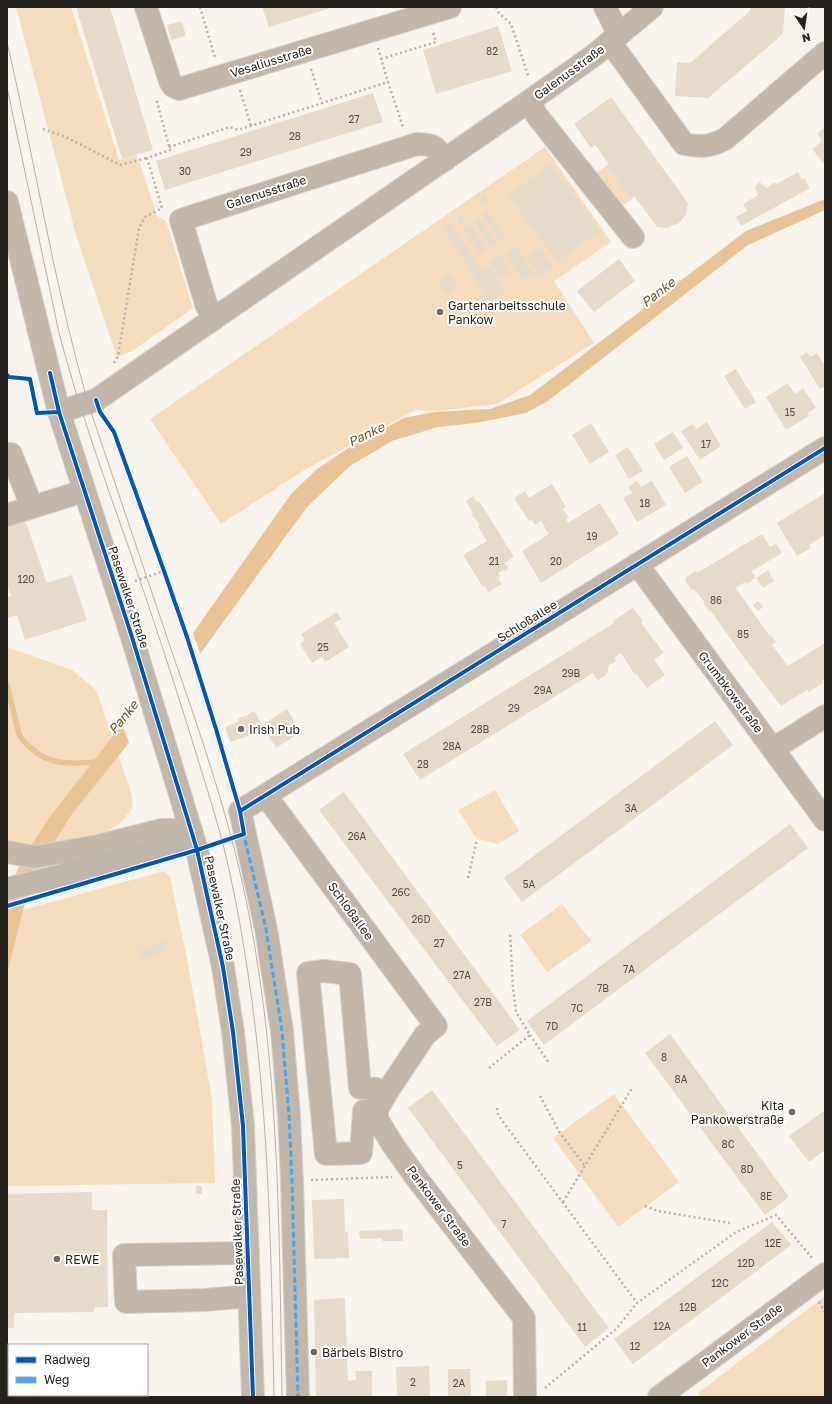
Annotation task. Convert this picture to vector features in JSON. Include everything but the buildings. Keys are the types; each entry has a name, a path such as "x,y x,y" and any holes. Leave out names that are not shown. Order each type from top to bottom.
{"highway":[{"path":"7,889 171,848 191,830"}],"main road":[{"name":"Pasewalker Straße","path":"7,202 59,412 148,686 197,850 223,966 233,1032 243,1126 253,1397"},
{"path":"7,852 36,857 98,846 162,830 191,830"}],"street":[{"path":"146,7 170,81 173,86"},
{"name":"Vesaliusstraße","path":"173,86 179,89 226,68 305,51 450,7"},
{"path":"605,7 615,39 684,144 696,146 714,145 725,139 825,53"},
{"name":"Galenusstraße","path":"59,412 96,400 444,160 529,92 592,56 615,39 652,7"},
{"path":"529,92 538,117 633,237"},
{"name":"Galenusstraße","path":"214,319 206,304 181,220 417,144 432,145 436,147 444,160"},
{"name":"Schloßallee","path":"292,1181 289,1115 282,1031 266,929 240,811 825,448"},
{"path":"7,454 11,454 32,507"},
{"path":"7,515 84,491"},
{"name":"Grumbkowstraße","path":"637,564 825,820"},
{"path":"773,749 825,716"},
{"name":"Schloßallee","path":"266,796 436,1026 425,1035 382,1101"},
{"path":"324,970 350,974 360,1088 378,1089 382,1101 364,1111 360,1153 326,1154 308,973 324,970"},
{"name":"Pankower Straße","path":"382,1101 377,1119 381,1128 415,1176 524,1318 533,1395"},
{"path":"292,1181 298,1397"},
{"path":"248,1253 124,1255 126,1302 205,1300 250,1296"},
{"name":"Pankower Straße","path":"659,1397 820,1280"}],"path":[{"path":"200,7 251,126"},
{"path":"496,7 499,13 511,24 529,92"},
{"path":"381,59 436,42 427,14"},
{"path":"372,31 406,134"},
{"path":"305,51 322,103"},
{"path":"169,147 230,127 238,130 388,82"},
{"path":"43,129 66,137 120,166 147,158 170,150 157,102 173,86"},
{"path":"113,365 118,356 139,228 145,217 162,208 147,158"},
{"path":"132,582 164,571"},
{"path":"468,878 477,839"},
{"path":"510,932 516,1012 550,1063"},
{"path":"489,1068 530,1035"},
{"path":"563,1202 632,1088"},
{"path":"540,1096 560,1133 584,1166"},
{"path":"498,1108 498,1115 637,1303"},
{"path":"292,1181 415,1176"},
{"path":"645,1206 658,1211 730,1223"},
{"path":"533,1395 616,1329 637,1303 736,1232 776,1215 820,1280 825,1312"}],"shaded area":[{"path":"16,7 71,7 119,160 137,155 157,216 166,221 193,308 132,351 117,357 76,235"},
{"name":"Gartenarbeitsschule Pankow","path":"545,147 611,242 554,281 594,343 497,404 438,411 416,410 306,469 221,524 150,419"},
{"path":"606,166 631,200 619,208 595,174"},
{"path":"825,199 825,210 748,245 548,401 526,413 475,423 438,427 392,441 350,466 307,507 200,654 72,814 50,849 25,903 7,974 7,890 29,849 49,818 193,633 291,494 317,469 350,447 404,418 433,412 490,409 530,395 746,231"},
{"path":"7,647 72,670 96,690 131,792 133,807 121,823 101,835 53,849 7,846"},
{"path":"495,790 519,831 498,844 477,839 458,810"},
{"path":"164,871 170,877 188,964 212,1099 215,1183 7,1186 7,974 23,910"},
{"path":"562,904 591,941 547,972 520,935"},
{"path":"614,1094 679,1182 618,1227 553,1138"},
{"path":"825,1296 825,1397 701,1397 698,1393"}],"pier":[{"path":"192,631 201,656 130,745 121,721"}],"waterway":[{"path":"7,685 19,734 29,746 39,754 55,761 72,763 99,762"}],"tram line":[{"path":"7,42 65,313 88,403 211,768 228,824 242,881 255,945 271,1073 275,1138 280,1268 282,1397"},
{"path":"7,87 59,333 75,390 148,603 185,717 219,828 234,894 252,1004 264,1116 272,1284 274,1397"}],"marked path":[{"path":"243,831 266,929 282,1031 289,1115 292,1181 298,1397"}],"cycle path":[{"path":"50,373 59,412 131,634 197,850 223,967 233,1032 243,1126 253,1397"},
{"path":"7,375 9,377 30,379 37,413 59,412"},
{"path":"7,906 197,850 244,834 240,811 187,637 114,432 100,412 96,400"},
{"path":"240,811 825,448"}],"place":[{"name":"Gartenarbeitsschule Pankow","path":"440,312"},
{"name":"Irish Pub","path":"241,729"},
{"name":"Kita Pankowerstraße","path":"792,1112"},
{"name":"REWE","path":"57,1259"},
{"name":"Bärbels Bistro","path":"314,1352"}],"water label":[{"name":"Panke","path":"658,292"},
{"name":"Panke","path":"366,434"},
{"name":"Panke","path":"123,717"}]}
